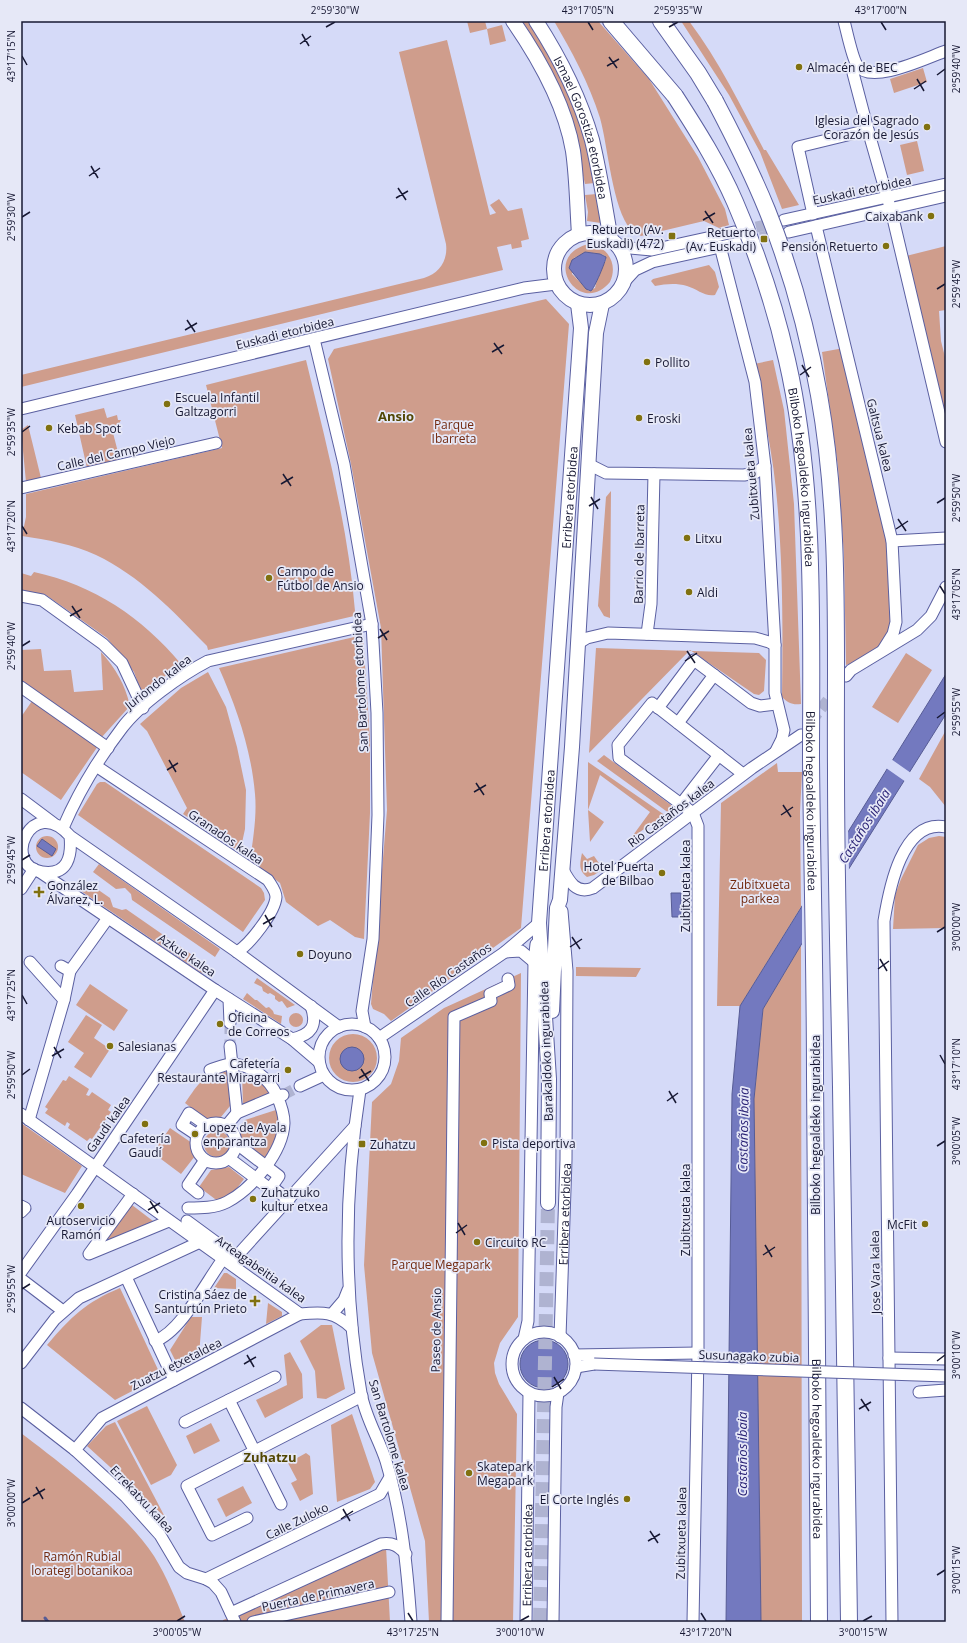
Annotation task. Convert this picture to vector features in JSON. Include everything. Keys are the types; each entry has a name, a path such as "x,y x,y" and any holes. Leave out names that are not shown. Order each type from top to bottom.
{"highway":[{"path":"611,21 675,96"},
{"name":"Bilboko hegoaldeko ingurabidea","path":"625,21 675,96 724,178 751,240 778,324 787,361 797,418 807,518 811,644 819,1622"},
{"name":"Bilboko hegoaldeko ingurabidea","path":"661,21 698,73 715,101 735,139 767,210 800,311 819,398 828,467 835,580 836,847 849,1622"}],"main road":[{"name":"Ismael Gorostiza etorbidea","path":"513,21 542,68 557,98 567,125 573,152 579,234"},
{"name":"Ismael Gorostiza etorbidea","path":"536,21 570,81 583,113 592,140 615,244"},
{"path":"596,233 615,244 626,263 624,282 613,298 602,304 590,306 578,304 565,296 556,284 553,269 557,254 566,242 579,234 596,233"},
{"name":"Erribera etorbidea","path":"539,923 581,328 578,304"},
{"name":"Erribera etorbidea","path":"549,1079 557,908 560,900 572,747 596,333 602,304"},
{"name":"Barakaldoko ingurabidea","path":"539,923 549,1079 548,1203"}],"street":[{"path":"844,21 857,65 864,72 875,74 888,72 946,51"},
{"path":"857,65 854,73 868,130 889,203 946,442"},
{"path":"813,214 798,147 868,130"},
{"name":"Euskadi etorbidea","path":"789,232 816,226 946,184"},
{"name":"Euskadi etorbidea","path":"784,220 813,214 946,196"},
{"name":"Galtsua kalea","path":"816,226 892,541 896,622 894,634 883,650"},
{"path":"615,244 652,250 736,237 720,246 652,262 635,270 624,282"},
{"name":"Zubitxueta kalea","path":"720,246 754,382 765,466 775,646 776,704 784,730"},
{"name":"Euskadi etorbidea","path":"21,410 524,288 556,284"},
{"name":"San Bartolome etorbidea","path":"314,339 344,464 372,624 377,713 378,815 373,939 362,1011 365,1027"},
{"name":"Calle del Campo Viejo","path":"21,488 216,443"},
{"path":"588,464 606,473 654,474 749,475 765,466"},
{"name":"Barrio de Ibarreta","path":"647,634 651,604 654,474"},
{"path":"749,475 766,488"},
{"path":"892,541 946,538"},
{"path":"846,676 852,670 917,630 931,616 946,588"},
{"path":"21,596 42,600 103,644 122,663 143,708"},
{"path":"896,622 908,630 917,630"},
{"name":"Juriondo kalea","path":"62,829 96,766 122,727 188,672 208,661 372,624"},
{"path":"755,638 774,630"},
{"path":"578,644 587,638 608,633 755,638 769,642 775,646"},
{"path":"658,708 694,660 751,703 760,706 776,704"},
{"path":"678,723 714,675"},
{"path":"21,687 108,748"},
{"path":"692,813 619,758 618,745 652,703 743,774"},
{"path":"776,751 782,739 784,730"},
{"name":"Rio Castaños kalea","path":"562,867 575,887 581,890 588,890 743,774 801,734 790,734 784,730"},
{"path":"681,804 719,755"},
{"name":"Granados kalea","path":"96,766 268,880 276,892 272,910 247,946 237,952"},
{"path":"21,799 237,952 339,1027"},
{"name":"Zubitxueta kalea","path":"692,813 698,826 698,1353 693,1622"},
{"path":"45,822 62,829 71,853 68,861 56,871 37,870 23,858 22,853 25,835 37,824 45,822"},
{"name":"Jose Vara kalea","path":"892,1622 884,921 888,893 896,867 913,838 924,829 935,826 946,827"},
{"path":"21,889 37,870"},
{"name":"Azkue kalea","path":"37,870 215,990 292,1039 319,1062"},
{"name":"Erribera etorbidea","path":"560,900 567,971 566,1160 560,1336"},
{"path":"25,1117 64,1000 66,969 108,918"},
{"path":"505,952 539,923"},
{"name":"Erribera etorbidea","path":"524,1339 528,1321 534,962 539,923"},
{"name":"Calle Río Castaños","path":"379,1038 505,952 521,952 534,962"},
{"path":"30,962 64,1000"},
{"name":"Paseo de Ansio","path":"446,1622 454,1016 491,1001 490,994 509,984 508,979"},
{"name":"Gaudi kalea","path":"21,1272 77,1194 94,1166 215,990"},
{"path":"229,999 230,1023"},
{"path":"292,1039 303,1036 310,1030 315,1016 311,1006"},
{"path":"357,1024 365,1027 379,1038 384,1048 385,1059 383,1069 378,1079 370,1086 360,1090 349,1091 338,1088 329,1082 324,1075 319,1062 319,1051 323,1041 330,1032 339,1027 357,1024"},
{"path":"230,1046 237,1112"},
{"path":"188,1208 207,1207 227,1202 249,1186 265,1166 279,1143 284,1124 284,1114 280,1096 258,1073 249,1068 231,1064 210,1070"},
{"path":"300,1086 324,1075"},
{"path":"352,1328 348,1289 346,1240 355,1126 360,1090"},
{"path":"227,1125 237,1112 280,1096"},
{"path":"197,1135 182,1125 189,1114 206,1125"},
{"name":"Arteagabeitia kalea","path":"25,1117 300,1314 320,1312 332,1314 342,1318 352,1328"},
{"path":"220,1122 227,1125 235,1135 237,1144 234,1154 230,1159 218,1163 205,1160 197,1149 197,1135 206,1125 220,1122"},
{"path":"186,1221 236,1257 355,1126"},
{"path":"230,1159 270,1189 279,1176 237,1144"},
{"path":"198,1193 188,1185 205,1160"},
{"path":"272,1186 289,1200"},
{"path":"134,1194 89,1254 169,1221"},
{"path":"21,1206 25,1208 21,1212"},
{"name":"Arteagabeitia kalea","path":"63,1311 79,1298 200,1242"},
{"path":"155,1342 162,1339 175,1329 223,1259"},
{"path":"126,1277 174,1380"},
{"path":"21,1279 63,1311 21,1363"},
{"path":"332,1314 344,1300 348,1289"},
{"name":"Zuatzu etxetaldea","path":"75,1450 102,1418 300,1314"},
{"name":"San Bartolome kalea","path":"352,1328 362,1396 386,1461 400,1513 406,1554 410,1622"},
{"path":"542,1332 560,1336 571,1348 574,1355 576,1367 569,1383 558,1393 548,1396 538,1396 529,1393 518,1382 512,1367 513,1356 517,1346 532,1334 542,1332"},
{"path":"574,1355 698,1353"},
{"path":"889,1358 946,1359"},
{"name":"Susunagako zubia","path":"576,1367 594,1364 946,1376"},
{"path":"185,1422 275,1377"},
{"path":"918,1392 946,1390"},
{"name":"Erribera etorbidea","path":"526,1622 529,1393"},
{"path":"553,1622 556,1407 558,1393"},
{"path":"247,1518 212,1535 187,1486 362,1396"},
{"path":"229,1400 282,1504"},
{"name":"Errekatxu kalea","path":"21,1408 75,1450 126,1497 160,1535 180,1566 187,1573 206,1579"},
{"name":"Calle Zuloko","path":"206,1579 380,1494 390,1477"},
{"path":"206,1579 221,1592 233,1617 381,1544 390,1543 399,1546 406,1554"},
{"name":"Puerta de Primavera","path":"253,1622 388,1592"}],"green space":[{"path":"467,21 485,21 487,29 470,33"},
{"path":"519,21 530,21 553,59 571,99 578,119 585,140 595,183 585,184 579,158"},
{"path":"554,21 598,21 649,79 698,157 725,209 729,225 719,228 704,221 641,236 632,231 619,207 611,176 603,130 596,105 580,68"},
{"path":"681,21 689,21 700,36 729,84 764,150 766,150 799,205 782,209 760,152 729,95"},
{"path":"502,25 506,41 490,45 487,29"},
{"path":"447,40 490,215 496,213 490,205 499,199 508,211 522,208 529,239 521,241 522,247 512,249 511,244 497,247 503,270 21,387 21,375 424,278 430,276 439,269 446,255 446,244 399,52"},
{"path":"923,68 927,82 894,93 890,79"},
{"path":"917,141 924,171 907,175 900,145"},
{"path":"597,194 601,223 587,221 588,212 585,195"},
{"path":"585,245 599,247 605,251 612,261 613,268 610,282 599,291 588,293 578,290 570,282 566,273 566,262 572,252","holes":["587,252 604,255 606,260 599,272 595,288 589,291 572,274 574,258"]},
{"path":"946,246 946,310 939,311 941,341 946,361 946,417 906,256"},
{"path":"709,265 715,272 719,287 715,295 704,294 679,284 655,286 651,281 653,279"},
{"name":"Parque Ibarreta","path":"546,299 569,324 521,928 391,1021 384,1014 373,1009 371,1004 387,810 381,628 351,464 328,359 334,349"},
{"path":"844,348 890,541 893,622 882,646 856,662 846,665 844,556 838,467 822,352"},
{"path":"306,360 342,516 352,579 355,611 354,616 208,650 207,646 182,620 155,595 127,573 87,551 69,545 22,536 26,517 26,494 222,448 206,385"},
{"path":"773,360 784,410 794,504 801,704 790,703 782,697 782,594 776,490 772,458 754,364"},
{"path":"104,408 107,418 117,415 118,420 121,420 117,427 112,429 120,460 87,468 75,415"},
{"path":"28,425 41,478 26,482 21,430"},
{"path":"611,491 610,618 604,616 598,606 606,497"},
{"path":"34,572 77,585 97,594 115,605 150,632 181,664 142,694 134,672 107,638 46,595 21,590 21,573 31,576"},
{"path":"363,635 370,740 370,813 364,939 355,937 330,920 318,926 286,902 280,883 250,861 255,811 253,777 247,745 232,699 219,668"},
{"path":"596,648 689,651 589,753"},
{"path":"41,649 44,671 71,670 74,692 103,690 101,652 111,665 123,684 130,706 101,738 21,682 21,650"},
{"path":"691,651 759,653 766,660 764,691 759,695 754,694"},
{"path":"906,653 932,670 898,723 872,707"},
{"path":"208,672 226,707 237,747 246,790 245,829 240,852 183,814 187,808 147,731 140,724 181,688"},
{"path":"32,701 98,746 61,800 21,772 21,717"},
{"path":"946,730 946,807 930,787 919,779"},
{"path":"604,755 679,811 673,816 597,761"},
{"path":"588,762 669,818 658,828 653,823 631,838 650,812 600,775 588,810"},
{"name":"Zubitxueta parkea","path":"777,763 778,772 802,772 800,812 801,907 740,1006 717,1006 721,803"},
{"path":"100,782 105,782 261,888 264,893 265,900 243,932 78,815 97,784"},
{"path":"588,810 604,822 590,842"},
{"path":"43,836 51,836 58,843 58,851 51,858 43,858 36,851 36,843"},
{"path":"939,836 946,837 946,928 893,929 895,895 901,879 918,845 929,838"},
{"path":"582,853 587,859 594,856 603,869 594,875 587,877 581,869 580,863"},
{"path":"99,864 220,949 215,957 132,900 131,894 125,888 116,889 93,872"},
{"path":"87,882 110,898 113,907 122,910 126,909 208,966 203,974 81,891"},
{"path":"801,945 802,1622 758,1622 754,1099 763,1009"},
{"path":"576,967 641,968 636,977 576,976"},
{"name":"Parque Megapark","path":"521,973 518,1317 500,1343 494,1363 495,1373 499,1384 517,1414 513,1622 429,1622 425,1541 372,1353 364,1265 372,1102 391,1084 399,1061 401,1038 444,1008"},
{"path":"257,978 295,1005 287,1008 282,1001 279,1002 275,999 275,996 263,991 262,987 254,983"},
{"path":"90,984 128,1010 114,1031 76,1005"},
{"path":"247,993 266,1008 269,1007 274,1014 282,1016 281,1024 243,999"},
{"path":"293,1013 299,1013 303,1017 303,1023 299,1027 293,1027 289,1023 289,1017"},
{"path":"86,1015 102,1025 94,1038 110,1049 91,1078 74,1067 84,1053 68,1042"},
{"path":"348,1034 358,1034 370,1041 377,1053 377,1063 370,1075 358,1082 348,1082 340,1078 333,1071 329,1063 329,1053 333,1045 340,1038"},
{"path":"228,1071 230,1106 221,1117 207,1120 185,1103 198,1085 206,1078"},
{"path":"242,1073 257,1079 274,1095 243,1106"},
{"path":"69,1076 89,1089 86,1095 89,1096 92,1092 111,1105 108,1110 111,1112 92,1139 90,1138 87,1141 68,1128 70,1124 67,1122 65,1126 45,1113 48,1109 45,1107 63,1080 66,1081"},
{"path":"279,1109 280,1130 265,1159 243,1144 238,1129 245,1120"},
{"path":"21,1123 82,1166 65,1193 21,1174"},
{"path":"170,1128 192,1143 195,1156 181,1174 161,1159 158,1145"},
{"path":"217,1131 226,1135 230,1144 226,1153 217,1157 208,1153 204,1144 208,1135"},
{"path":"229,1167 244,1179 231,1196 219,1202 199,1187 211,1170"},
{"path":"132,1205 153,1221 103,1243"},
{"path":"224,1273 227,1273 236,1279 236,1289 214,1288"},
{"path":"120,1288 161,1376 115,1400 47,1345 80,1311 108,1293"},
{"path":"268,1303 282,1312 282,1316 266,1324"},
{"path":"191,1317 202,1317 199,1356 178,1366 170,1350"},
{"path":"321,1325 332,1325 345,1389 326,1399 317,1398 315,1371 300,1341"},
{"path":"290,1352 302,1374 303,1398 265,1418 256,1400 287,1385 284,1355"},
{"path":"147,1406 177,1465 171,1475 151,1485 117,1421"},
{"path":"352,1414 375,1482 370,1489 337,1502 331,1425"},
{"path":"115,1422 165,1517 87,1446 106,1426"},
{"path":"211,1423 220,1441 194,1454 186,1436"},
{"name":"Ramón Rubial lorategi botanikoa","path":"21,1433 92,1490 142,1539 163,1572 185,1622 21,1622"},
{"path":"306,1453 310,1456 313,1494 300,1501 291,1483 297,1480 288,1463"},
{"path":"243,1486 252,1503 226,1517 217,1499"},
{"path":"386,1547 390,1622 223,1622 223,1620 278,1598 378,1548"}],"water":[{"path":"585,252 600,254 606,257 600,275 591,291 586,289 569,268 572,260"},
{"name":"Castaños ibaia","path":"946,674 946,714 801,945 763,1009 754,1099 761,1622 726,1622 732,1094 740,1006"},
{"path":"42,839 56,849 52,856 37,846"},
{"path":"671,893 681,893 681,917 672,917"},
{"path":"352,1047 361,1050 364,1059 361,1068 352,1071 343,1068 340,1059 343,1050"},
{"path":"539,1340 549,1340 558,1344 564,1350 568,1359 568,1369 564,1378 558,1384 549,1388 539,1388 530,1384 524,1378 520,1369 520,1359 524,1350 530,1344"}],"pier":[{"path":"891,759 911,773 906,782 886,768"},
{"path":"848,828 849,872 802,946 802,903"}],"waterway":[{"path":"45,1618 48,1622"}],"tunnel":[{"path":"740,231 778,222"},
{"path":"744,241 782,233"},
{"path":"811,722 837,688"},
{"path":"230,1023 230,1046"},
{"path":"283,1095 300,1086"},
{"path":"540,1622 548,1203"}],"place":[{"name":"Almacén de BEC","path":"799,67"},
{"name":"Iglesia del Sagrado Corazón de Jesús","path":"927,127"},
{"name":"Caixabank","path":"931,216"},
{"name":"Retuerto (Av. Euskadi) (472)","path":"672,236"},
{"name":"Retuerto (Av. Euskadi)","path":"764,239"},
{"name":"Pensión Retuerto","path":"886,246"},
{"name":"Pollito","path":"647,362"},
{"name":"Escuela Infantil Galtzagorri","path":"167,404"},
{"name":"Eroski","path":"639,418"},
{"name":"Kebab Spot","path":"49,428"},
{"name":"Litxu","path":"687,538"},
{"name":"Campo de Fútbol de Ansio","path":"269,578"},
{"name":"Aldi","path":"689,592"},
{"name":"Hotel Puerta de Bilbao","path":"662,873"},
{"name":"González Álvarez, L.","path":"39,892"},
{"name":"Doyuno","path":"300,954"},
{"name":"Oficina de Correos","path":"220,1024"},
{"name":"Salesianas","path":"110,1046"},
{"name":"Cafetería Restaurante Miragarri","path":"288,1070"},
{"name":"Cafetería Gaudí","path":"145,1124"},
{"name":"Lopez de Ayala enparantza","path":"195,1134"},
{"name":"Pista deportiva","path":"484,1143"},
{"name":"Zuhatzu","path":"362,1144"},
{"name":"Zuhatzuko kultur etxea","path":"253,1199"},
{"name":"Autoservicio Ramón","path":"81,1206"},
{"name":"McFit","path":"925,1224"},
{"name":"Circuito RC","path":"477,1242"},
{"name":"Cristina Sáez de Santurtún Prieto","path":"255,1301"},
{"name":"Skatepark Megapark","path":"469,1473"},
{"name":"El Corte Inglés","path":"627,1499"}],"district":[{"name":"Ansio","path":"396,416"},
{"name":"Zuhatzu","path":"270,1457"}]}
